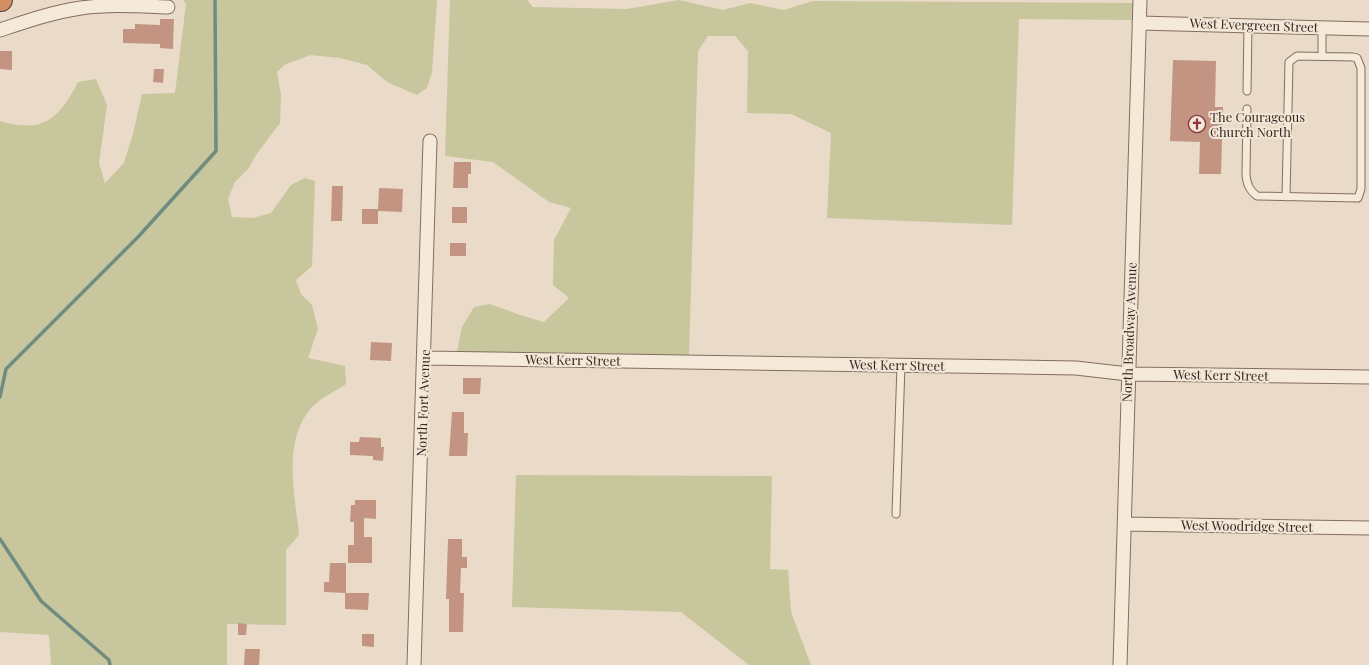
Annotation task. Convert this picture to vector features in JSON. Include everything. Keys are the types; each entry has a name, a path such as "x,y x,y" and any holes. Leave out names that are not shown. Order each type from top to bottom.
{"street":[{"name":"North Broadway Avenue","path":"1120,665 1140,0"},
{"path":"0,30 45,15 81,8 118,6 168,7"},
{"name":"West Evergreen Street","path":"1139,23 1369,28"},
{"name":"North Fort Avenue","path":"414,665 425,358 430,141"},
{"name":"West Kerr Street","path":"425,358 1076,368 1128,374 1369,377"},
{"name":"West Woodridge Street","path":"1125,524 1369,528"}],"lane":[{"path":"1247,91 1248,25"},
{"path":"1322,27 1322,56"},
{"path":"1247,109 1247,184 1257,196 1286,197 1358,198 1360,194 1361,68 1357,58 1353,56 1297,56 1289,62 1286,197"},
{"path":"896,514 901,365"}],"green space":[{"path":"183,0 437,0 432,72 427,88 417,95 387,82 367,65 340,58 311,55 286,64 277,72 281,95 280,123 256,155 249,168 235,182 228,199 232,217 253,218 271,213 291,185 305,178 315,181 312,266 296,280 301,294 312,305 318,329 308,358 345,366 346,384 323,398 311,408 302,422 296,437 293,453 293,486 299,535 286,550 286,625 227,624 227,665 51,665 49,635 0,632 0,121 15,125 28,126 39,124 48,120 64,106 78,82 96,79 107,105 99,163 105,183 124,163 133,134 142,94 175,93 186,4"},
{"path":"450,0 527,0 533,7 627,9 679,0 723,10 750,3 784,10 813,1 1133,3 1133,20 1019,19 1012,225 827,218 831,133 791,114 747,113 748,51 735,36 708,36 698,51 689,355 457,352 462,327 474,307 490,304 544,322 569,298 553,285 554,240 571,208 549,202 493,162 445,156"},
{"path":"516,475 772,476 770,569 788,570 791,612 811,665 749,665 681,612 512,607"}],"building":[{"path":"160,19 174,19 173,49 160,48 160,44 123,43 123,29 135,29 135,24 160,25"},
{"path":"0,51 12,51 12,70 0,69"},
{"name":"The Courageous Church North","path":"1173,60 1216,61 1215,107 1223,107 1221,174 1199,174 1200,142 1170,141"},
{"path":"154,69 164,69 163,83 153,82"},
{"path":"454,162 471,162 471,174 468,174 468,188 453,188"},
{"path":"332,186 343,186 342,221 331,221"},
{"path":"379,188 403,189 402,212 378,211 378,224 362,224 362,209 378,209"},
{"path":"452,207 467,207 467,223 452,223"},
{"path":"450,243 466,243 466,256 450,256"},
{"path":"371,342 392,343 391,361 370,360"},
{"path":"463,378 481,378 480,394 463,394"},
{"path":"452,412 464,412 464,433 468,433 467,456 449,456"},
{"path":"360,437 381,438 381,447 384,447 383,461 373,460 373,456 350,455 350,442 359,442"},
{"path":"355,500 376,500 376,519 364,518 364,537 372,537 372,563 348,563 348,545 354,545 354,522 350,522 351,505 355,505"},
{"path":"448,539 462,539 462,557 467,557 467,568 461,568 460,593 464,593 463,632 449,632 449,599 446,599"},
{"path":"330,563 346,563 346,593 369,593 368,610 345,609 345,593 324,592 324,582 329,582"},
{"path":"238,623 247,624 246,635 238,635"},
{"path":"362,634 374,634 374,647 362,646"},
{"path":"245,649 260,649 259,665 244,665"}],"waterway":[{"path":"0,397 6,369 138,237 216,151 215,0"},
{"path":"0,539 41,601 109,660 110,665"}],"place":[{"name":"The Courageous Church North","path":"1197,124"}]}
